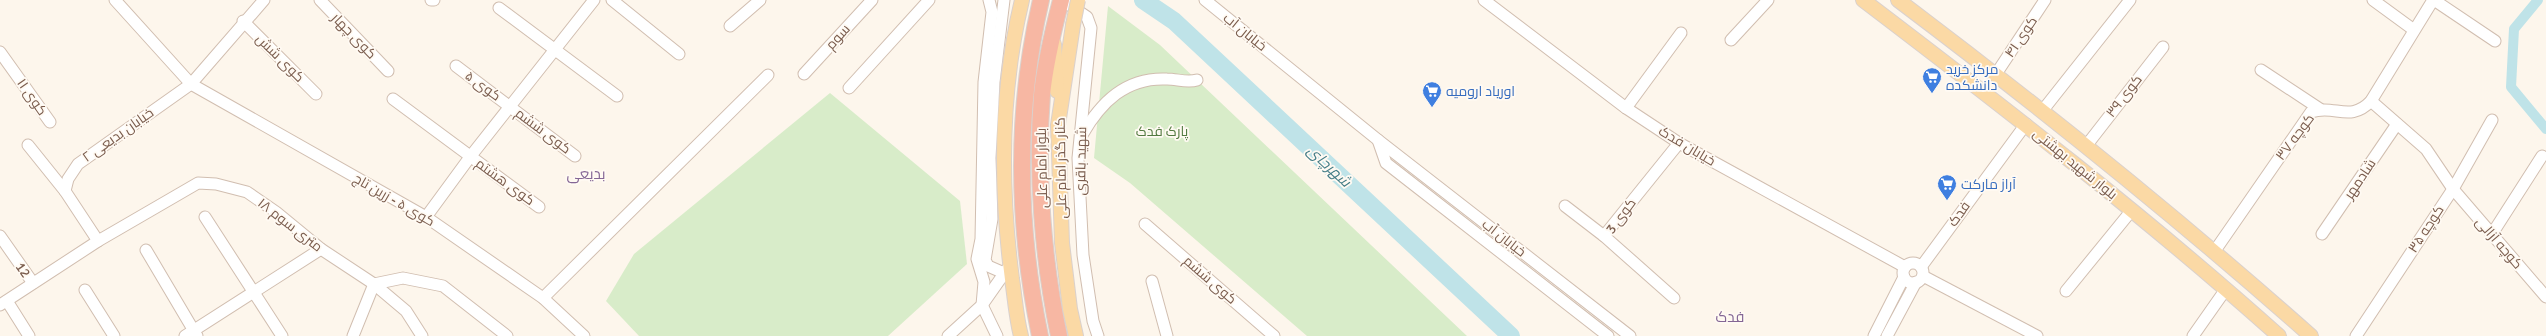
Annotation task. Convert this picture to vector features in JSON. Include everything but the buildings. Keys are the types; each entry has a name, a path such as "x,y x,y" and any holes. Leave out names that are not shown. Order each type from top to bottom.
{"highway":[{"name":"بلوار امام علی","path":"1040,2 1026,74 1021,145 1022,196 1027,246 1040,336"},
{"name":"بلوار امام علی","path":"1059,336 1055,315 1042,195 1042,94 1060,5"}],"main road":[{"path":"1021,336 1008,269 1004,197 1004,144 1007,93 1014,33 1022,0"},
{"name":"کنار گذر امام علی","path":"1076,336 1070,309 1062,243 1058,125 1078,0"},
{"name":"بلوار شهید بهشتی","path":"1863,0 2026,124 2132,210 2279,336"},
{"name":"بلوار شهید بهشتی","path":"1898,0 2043,110 2237,270 2311,336"},
{"path":"1054,33 1058,125"},
{"path":"2226,289 2237,270"}],"street":[{"name":"کوی ۵ - زرین تاج","path":"115,0 191,84 426,217 543,298 584,336"},
{"name":"خیابان بدیعی ۲","path":"65,191 68,179 78,164 191,84 243,21 264,0"},
{"name":"کوی چهار","path":"320,0 388,71"},
{"path":"426,217 470,157 594,0"},
{"path":"612,0 679,54"},
{"path":"730,26 760,0"},
{"name":"سوم","path":"804,74 872,0"},
{"path":"849,88 929,0"},
{"path":"989,0 992,12 982,136 981,239 977,259 984,282 985,292 982,305 997,336"},
{"path":"948,336 982,305 1008,269 988,266 985,260 992,219 990,158 994,82 1004,0"},
{"name":"خیابان آب","path":"1205,0 1378,140 1630,336"},
{"name":"خیابان فدک","path":"1484,0 1626,108 1679,143 1904,272 1907,280 1920,275 2037,336"},
{"path":"1731,40 1768,0"},
{"name":"کوی ۴۱","path":"1996,74 2045,0"},
{"path":"2043,110 2130,0"},
{"path":"2373,0 2414,30"},
{"path":"2433,0 2495,41"},
{"name":"کوچه ۳۷","path":"2214,252 2311,112 2320,109 2352,114 2363,110 2433,0"},
{"name":"شهید باقری","path":"1060,5 1087,17 1092,28 1078,158 1083,255 1093,321 1098,336"},
{"path":"499,8 617,96"},
{"name":"کوی شش","path":"243,21 316,94"},
{"path":"1626,108 1681,33"},
{"name":"کوی ۳۹","path":"2086,146 2162,47"},
{"name":"کوی ۱۱","path":"0,52 50,122"},
{"name":"کوی ۵","path":"456,66 510,106"},
{"path":"2262,70 2320,109"},
{"path":"543,298 768,75"},
{"path":"1080,138 1110,97 1130,84 1166,78 1191,82 1197,80"},
{"name":"کوی هشتم","path":"393,99 539,207"},
{"name":"کوچه آزالی","path":"2370,101 2426,149 2452,189 2546,297"},
{"name":"کوی ششم","path":"510,106 575,156"},
{"name":"کوچه ۳۵","path":"2356,336 2452,189 2492,120"},
{"name":"فدک","path":"1887,336 1920,275 2026,124"},
{"name":"شادمهر","path":"2322,234 2397,124"},
{"name":"خیابان آب","path":"1378,140 1386,163 1608,336"},
{"name":"کوی 3","path":"1674,298 1604,236 1679,143"},
{"path":"28,145 65,191 98,241 3,303 29,336"},
{"path":"2492,234 2542,156"},
{"name":"۱۸ متری سوم","path":"98,241 198,183 216,184 247,192 276,212 321,249 374,284 406,311 422,336"},
{"path":"1565,206 1604,236"},
{"path":"2066,291 2132,210"},
{"path":"205,217 252,293 282,336"},
{"name":"کوی ششم","path":"1145,224 1274,336"},
{"name":"12","path":"0,236 33,284"},
{"path":"146,250 192,334 252,293 321,249"},
{"path":"1874,336 1904,272 1913,262 1920,275"},
{"path":"353,336 374,284 403,278 443,286 507,336"},
{"path":"1152,281 1167,336"},
{"path":"2193,336 2226,289"},
{"path":"85,290 114,336"}],"green space":[{"name":"پارک فدک","path":"1108,6 1160,45 1467,336 1307,336 1130,183 1094,158"},
{"path":"830,93 960,201 967,264 888,336 639,336 606,301 634,254"}],"waterway":[{"name":"شهرچای","path":"1143,0 1174,21 1511,336"},
{"path":"2538,0 2514,29 2511,87 2546,129"}],"place":[{"name":"مرکز خرید دانشکده","path":"1932,94"},
{"name":"اوریاد ارومیه","path":"1432,108"},
{"name":"آراز مارکت","path":"1947,201"}],"district":[{"name":"بدیعی","path":"586,174"},
{"name":"فدک","path":"1730,317"}]}
